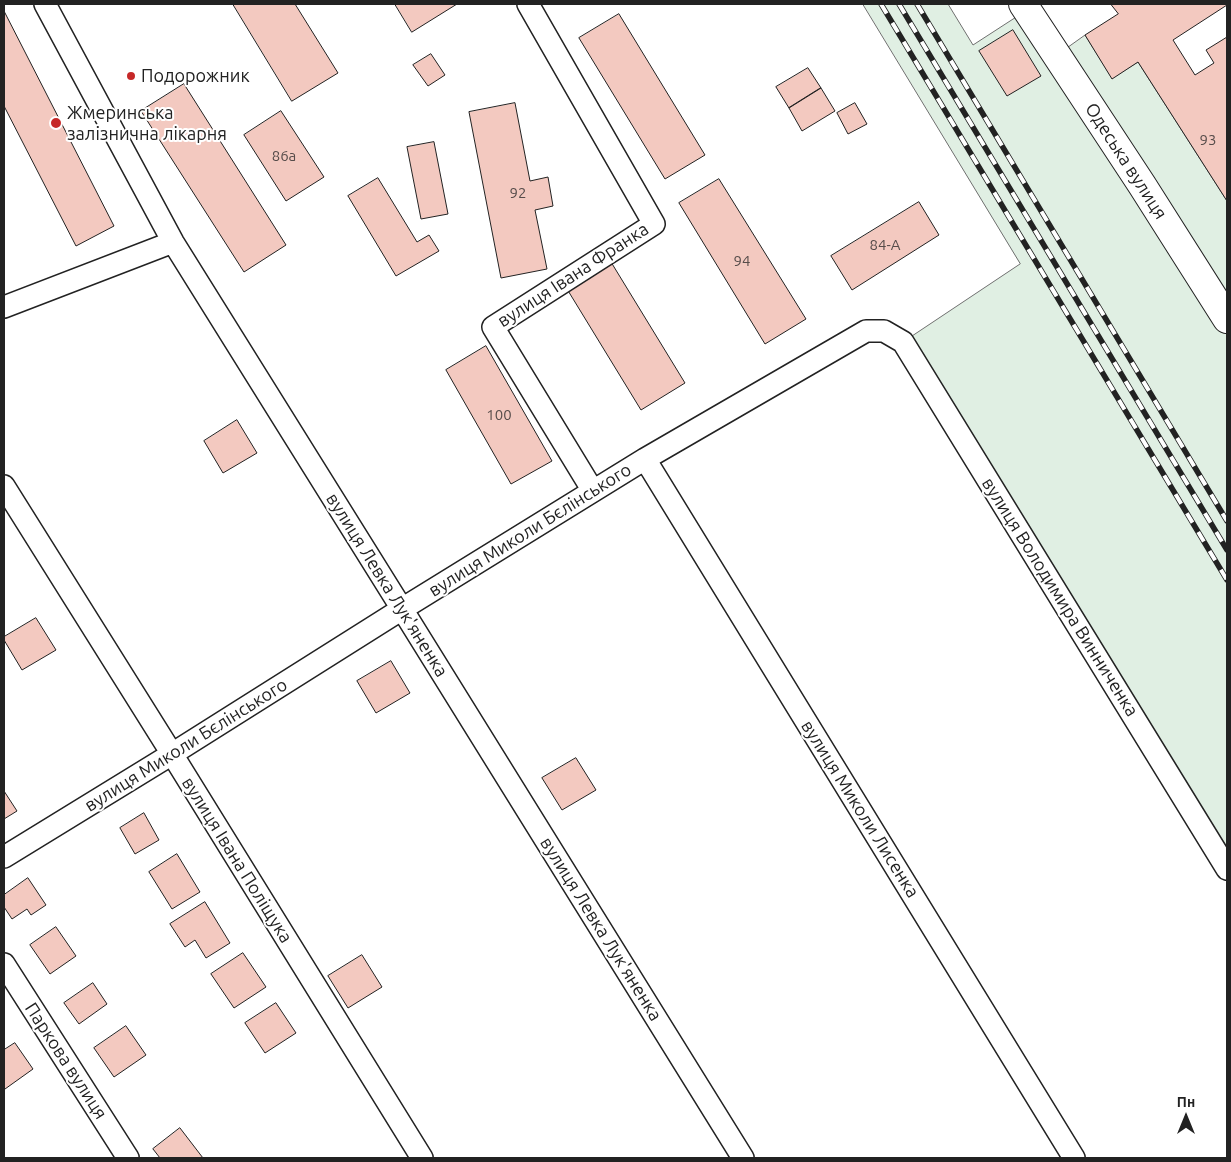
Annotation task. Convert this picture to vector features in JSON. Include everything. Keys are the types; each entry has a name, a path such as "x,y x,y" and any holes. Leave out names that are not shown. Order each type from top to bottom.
{"main road":[{"name":"Одеська вулиця","path":"1023,4 1142,184 1227,319"}],"street":[{"name":"вулиця Левка Лук'яненка","path":"45,4 173,242 743,1158"},
{"name":"вулиця Івана Франка","path":"528,4 654,224 493,327 593,491"},
{"path":"4,307 173,242"},
{"name":"вулиця Миколи Бєлінського","path":"4,857 645,459 866,331 884,331"},
{"name":"вулиця Володимира Винниченка","path":"884,331 903,342 1227,870"},
{"name":"вулиця Миколи Лисенка","path":"645,459 1074,1158"},
{"name":"вулиця Івана Поліщука","path":"4,486 422,1158"},
{"name":"Паркова вулиця","path":"4,964 128,1158"}],"green space":[{"path":"863,4 948,4 973,45 1027,10 1057,55 1085,35 1112,78 1138,62 1227,201 1227,869 903,342 1020,264"}],"building":[{"path":"233,4 295,4 338,73 292,101"},
{"path":"395,4 457,4 412,32"},
{"path":"1111,4 1227,4 1173,40 1195,75 1214,63 1206,50 1227,37 1227,201 1138,62 1112,79 1085,35 1118,14"},
{"path":"4,11 114,226 76,246 4,106"},
{"path":"619,14 705,155 665,179 579,38"},
{"path":"1013,30 1041,76 1007,96 979,51"},
{"path":"431,54 445,75 428,86 413,65"},
{"path":"808,68 821,88 789,108 776,87"},
{"path":"184,84 286,245 244,272 141,111"},
{"path":"821,88 835,111 802,131 789,108"},
{"path":"515,103 530,181 548,177 553,206 535,210 547,269 501,278 469,112"},
{"path":"855,103 867,124 848,134 837,113"},
{"path":"281,111 324,177 286,201 244,135"},
{"path":"434,142 448,214 421,219 407,147"},
{"path":"378,178 417,242 429,235 439,251 396,276 348,196"},
{"path":"719,179 806,319 765,344 679,203"},
{"path":"919,202 939,235 852,290 831,256"},
{"path":"611,262 685,383 641,410 567,289"},
{"path":"486,346 552,461 511,484 446,370"},
{"path":"237,420 257,453 223,473 204,441"},
{"path":"36,618 56,650 22,670 4,637"},
{"path":"391,661 410,693 376,713 357,681"},
{"path":"576,758 596,790 562,810 542,778"},
{"path":"4,791 17,811 4,819"},
{"path":"144,813 159,840 135,854 120,828"},
{"path":"177,854 200,892 172,909 149,872"},
{"path":"28,878 46,905 31,915 27,909 12,919 4,907 4,895"},
{"path":"205,902 230,943 206,958 195,940 185,947 170,924"},
{"path":"56,927 76,956 50,974 30,945"},
{"path":"243,953 266,987 234,1008 211,974"},
{"path":"362,955 382,987 348,1008 328,976"},
{"path":"93,983 107,1004 79,1024 64,1003"},
{"path":"276,1003 296,1033 265,1053 245,1023"},
{"path":"126,1026 146,1055 114,1077 94,1048"},
{"path":"15,1043 33,1069 5,1089 4,1050"},
{"path":"180,1128 203,1158 160,1158 153,1149"}],"railway":[{"path":"881,4 1227,580"},
{"path":"899,4 1227,550"},
{"path":"917,4 1227,521"}],"place":[{"name":"Подорожник","path":"131,76"},
{"name":"Жмеринська залізнична лікарня","path":"56,123"}]}
